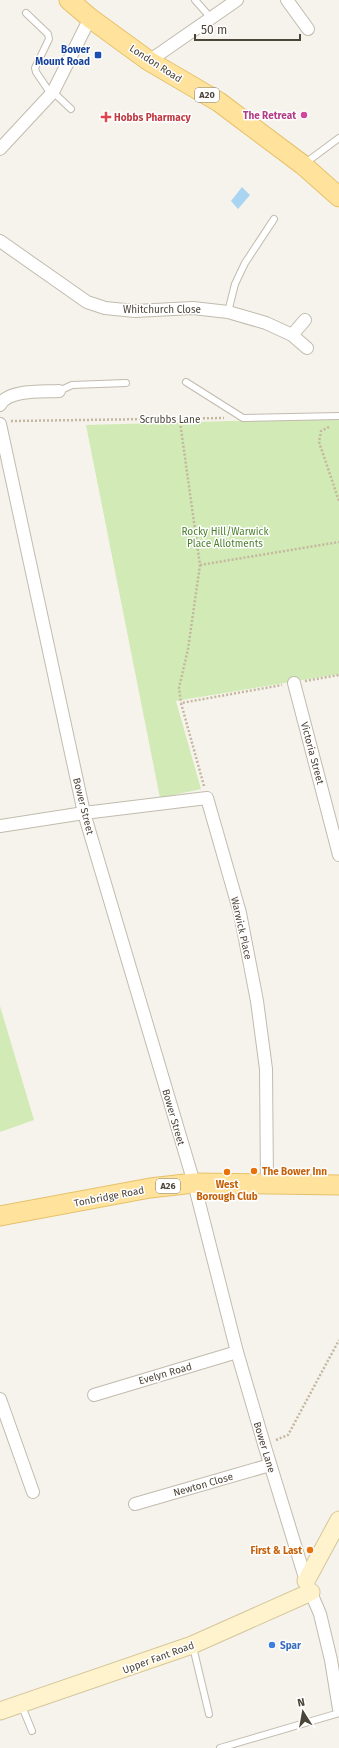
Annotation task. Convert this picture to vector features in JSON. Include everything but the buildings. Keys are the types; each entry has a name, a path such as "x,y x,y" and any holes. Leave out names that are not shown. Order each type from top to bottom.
{"main road":[{"name":"London Road","path":"69,0 90,18 149,61 219,102 303,165 339,197"},
{"name":"Tonbridge Road","path":"0,1216 150,1188 194,1183 339,1185"}],"street":[{"path":"149,61 237,0"},
{"path":"287,0 308,29"},
{"path":"0,149 52,93 90,18"},
{"name":"Whitchurch Close","path":"0,241 87,302 106,308 136,311 193,308 228,312 266,323 292,335 307,348"},
{"path":"292,335 305,320"},
{"path":"0,405 2,401 17,393 59,391"},
{"name":"Bower Street","path":"4,422 84,813 194,1183"},
{"name":"Victoria Street","path":"294,683 335,823 339,855"},
{"path":"0,826 84,813 207,798"},
{"name":"Warwick Place","path":"207,798 240,913 257,1001 266,1069 267,1184"},
{"name":"Bower Lane","path":"194,1183 237,1352 270,1465 308,1586 320,1614 335,1658 339,1709"},
{"name":"Evelyn Road","path":"94,1394 237,1352"},
{"path":"0,1399 33,1492"},
{"name":"Newton Close","path":"135,1504 270,1465"},
{"path":"308,1586 339,1520"},
{"name":"Upper Fant Road","path":"0,1711 192,1645 308,1586"}],"lane":[{"path":"195,0 211,18"},
{"path":"26,13 48,34 48,39 35,68 36,72 52,93 71,110"},
{"path":"303,165 339,138"},
{"path":"228,312 235,284 244,263 274,219"},
{"path":"59,391 72,385 126,382"},
{"path":"186,382 243,418 339,416"},
{"path":"192,1645 209,1714"},
{"path":"21,1704 32,1731"},
{"path":"220,1748 339,1713"}],"path":[{"name":"Scrubbs Lane","path":"4,422 243,418"},
{"path":"180,422 200,566 188,649 179,688 181,703 207,798"},
{"path":"331,426 320,431 319,442 339,501"},
{"path":"200,566 339,542"},
{"path":"181,703 339,675"},
{"path":"264,1444 288,1435 339,1340"}],"green space":[{"name":"Rocky Hill/Warwick Place Allotments","path":"339,418 339,674 176,701 201,789 160,798 86,425"},
{"path":"0,1006 34,1120 0,1132"}],"water":[{"path":"242,187 250,195 238,209 231,201"}],"place":[{"name":"Bower Mount Road","path":"98,55"},
{"name":"The Retreat","path":"304,115"},
{"name":"Hobbs Pharmacy","path":"106,117"},
{"name":"The Bower Inn","path":"254,1171"},
{"name":"West Borough Club","path":"227,1172"},
{"name":"First & Last","path":"310,1550"},
{"name":"Spar","path":"272,1645"}]}
